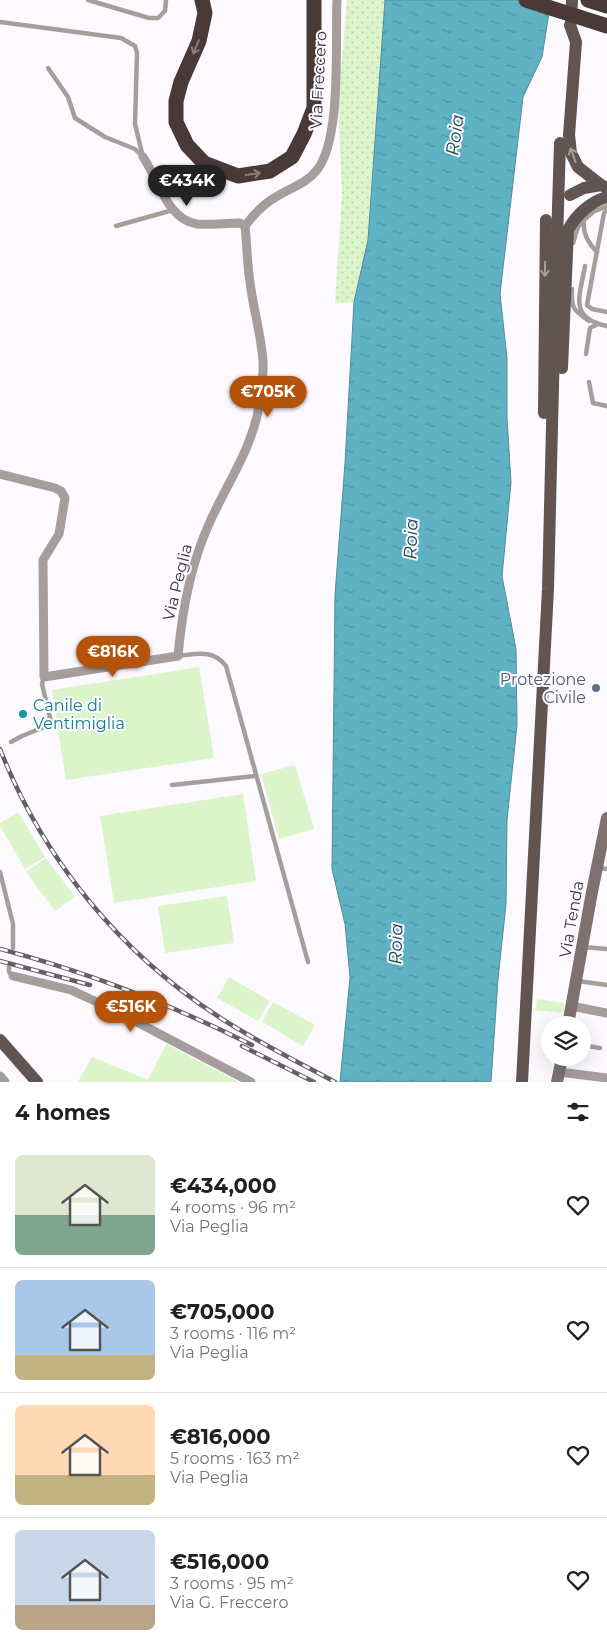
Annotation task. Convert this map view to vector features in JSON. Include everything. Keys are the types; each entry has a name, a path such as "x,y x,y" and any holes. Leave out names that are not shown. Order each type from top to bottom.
{"highway":[{"path":"202,0 205,12 199,41 181,82 176,102 176,122 187,145 204,163 238,176 270,172 292,157 304,134 314,108 315,3"},
{"path":"526,0 607,26"},
{"path":"588,0 607,6"}],"main road":[{"path":"522,1082 548,589 560,142 572,0"},
{"path":"570,25 576,42 569,136 570,152 578,167 604,187"},
{"path":"570,195 584,188 604,187"},
{"path":"551,490 559,449 568,230 573,220 588,207 607,197"},
{"path":"546,220 544,440 551,490"},
{"name":"Via Tenda","path":"569,1016 582,947 602,868 607,818"},
{"path":"0,1040 37,1082"}],"street":[{"name":"Via Freccero","path":"245,226 260,207 276,196 303,184 318,170 328,151 333,125 337,0"},
{"path":"143,156 174,210 181,218 195,224 240,222 245,226"},
{"name":"Via Peglia","path":"178,656 180,630 187,590 197,558 209,525 236,472 248,443 258,408 263,362 250,281 245,226"},
{"path":"0,474 55,488 61,491 64,498 59,534 43,560 44,677 178,656"},
{"path":"13,976 71,990 114,1010 251,1082"},
{"path":"571,1006 607,1013"},
{"path":"0,1076 5,1082"},
{"path":"558,1077 596,1080 607,1078"}],"lane":[{"path":"88,0 148,18 158,18 165,11 166,0"},
{"path":"0,22 121,38 135,46 137,53 135,124 143,156"},
{"path":"48,68 68,97 75,118 105,137 135,149 143,156"},
{"path":"572,276 574,238 578,227 593,212 607,206"},
{"path":"116,226 174,210"},
{"path":"607,210 604,213 587,304 592,309 607,312"},
{"path":"584,220 583,227 589,244 597,252"},
{"path":"585,266 579,304 581,313 588,321"},
{"path":"572,283 574,311 588,321 607,326"},
{"path":"586,354 590,328 598,324"},
{"path":"589,382 593,403 607,406"},
{"path":"178,656 199,653 211,655 219,658 226,666 308,962"},
{"path":"11,742 49,725 51,722 42,684 44,677"},
{"path":"172,785 255,776"},
{"path":"0,872 13,924 13,948"},
{"path":"582,947 607,949"},
{"path":"9,967 8,972 13,976"},
{"path":"576,981 607,985"},
{"path":"591,1046 600,1048"}],"green space":[{"path":"347,0 385,0 368,240 354,302 335,303 342,193 338,105"},
{"path":"199,667 214,758 66,780 52,690"},
{"path":"295,765 314,829 279,839 261,774"},
{"path":"243,794 256,881 114,903 100,816"},
{"path":"18,812 45,857 25,869 0,826 0,823"},
{"path":"46,858 75,897 55,911 26,872"},
{"path":"227,896 234,943 165,953 158,906"},
{"path":"229,977 270,1001 258,1021 217,998"},
{"path":"537,999 564,1003 563,1013 536,1010"},
{"path":"273,1002 315,1025 303,1046 262,1022"},
{"path":"166,1044 239,1082 78,1082 92,1057 148,1080"}],"water":[{"name":"Roia","path":"385,0 551,0 542,57 523,97 500,294 507,358 507,418 511,482 502,576 516,649 517,725 507,820 506,904 498,979 491,1082 340,1082 350,977 345,924 332,869 335,595 354,302 368,240"}],"railway":[{"path":"0,749 38,828 62,865 88,900 149,964 183,992 219,1017 262,1043 335,1082"},
{"path":"0,949 65,968 129,991 191,1016 252,1045"},
{"path":"0,961 90,985"},
{"path":"242,1046 314,1082"}],"place":[{"name":"Protezione Civile","path":"596,688"},
{"name":"Canile di Ventimiglia","path":"23,714"}]}
